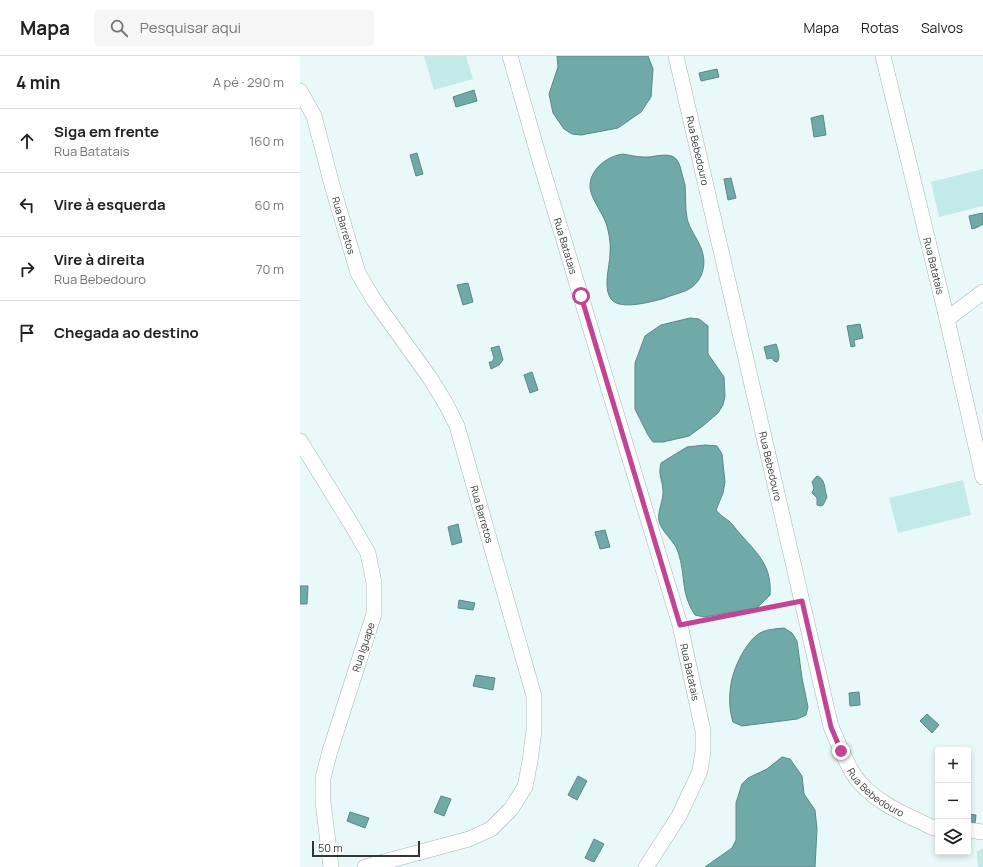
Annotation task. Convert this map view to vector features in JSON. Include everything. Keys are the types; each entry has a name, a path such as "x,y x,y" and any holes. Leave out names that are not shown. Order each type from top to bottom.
{"street":[{"name":"Rua Batatais","path":"510,56 540,161 680,625 702,731 703,751 700,771 679,816 646,867"},
{"name":"Rua Bebedouro","path":"676,56 831,727 841,751 853,773 869,792 890,807 935,828"},
{"name":"Rua Batatais","path":"884,56 983,476"},
{"name":"Rua Barretos","path":"300,91 314,116 358,274 374,300 430,378 457,426 534,696 534,730 525,787 511,809 491,828 469,838 365,867"},
{"path":"947,319 983,292"},
{"name":"Rua Iguape","path":"300,441 368,553 374,583 374,614 330,751 324,778 323,802 331,867"},
{"path":"971,830 983,832"}],"path":[{"path":"680,625 802,601"}],"shaded area":[{"path":"424,56 466,56 473,79 434,90"},
{"path":"557,56 648,56 653,69 651,97 641,112 618,128 581,135 572,134 564,129 553,113 549,94 558,67"},
{"path":"717,69 719,77 701,81 699,73"},
{"path":"474,90 477,101 456,107 453,97"},
{"path":"823,115 826,135 814,137 811,118"},
{"path":"417,153 423,174 416,176 410,155"},
{"path":"623,154 644,157 669,155 677,160 685,185 686,210 689,226 701,248 704,261 702,273 696,284 691,288 662,299 629,305 616,303 612,300 607,290 610,238 606,223 590,189 593,173 597,168 606,160"},
{"path":"983,169 983,206 939,217 931,182"},
{"path":"731,178 736,198 728,200 724,179"},
{"path":"983,213 983,224 972,229 969,216"},
{"path":"468,283 473,302 463,305 457,285"},
{"path":"690,318 699,319 708,326 708,354 724,377 725,396 723,405 718,413 689,436 663,442 653,442 635,409 635,363 645,336 661,325"},
{"path":"860,324 863,338 854,340 855,346 851,347 847,326"},
{"path":"776,344 779,356 777,362 772,358 767,359 764,347"},
{"path":"499,346 503,360 499,365 491,369 489,362 492,362 494,358 491,348"},
{"path":"532,372 538,390 530,393 524,375"},
{"path":"705,445 717,446 722,454 725,482 723,493 716,510 721,516 732,524 763,562 769,577 770,595 757,608 704,617 695,615 690,607 685,591 678,552 661,525 659,517 663,498 663,486 660,474 661,463 687,447"},
{"path":"817,476 822,479 827,497 821,506 817,505 817,498 812,493 814,488 812,482"},
{"path":"963,480 971,515 898,533 889,498"},
{"path":"458,524 462,542 452,545 448,527"},
{"path":"605,530 610,547 600,549 595,532"},
{"path":"300,586 308,586 307,604 300,604"},
{"path":"459,600 475,603 473,610 458,608"},
{"path":"784,628 792,633 797,641 808,707 806,715 797,719 742,726 733,722 730,708 730,689 734,671 741,656 750,642 760,633"},
{"path":"476,675 495,678 493,690 473,686"},
{"path":"859,692 860,705 850,706 849,693"},
{"path":"927,714 939,725 932,733 920,721"},
{"path":"782,757 790,759 802,776 804,794 815,810 817,829 815,867 705,867 732,848 736,840 736,803 742,784 748,778 767,769"},
{"path":"578,776 587,781 577,800 568,795"},
{"path":"441,796 451,799 444,816 434,812"},
{"path":"350,812 369,818 365,828 347,821"},
{"path":"971,814 976,815 975,823 971,822"},
{"path":"594,839 604,844 594,862 585,858"},
{"path":"983,848 983,867 978,867 977,852"}],"route":[{"path":"581,296 680,625 802,601 831,727 841,751"}]}
